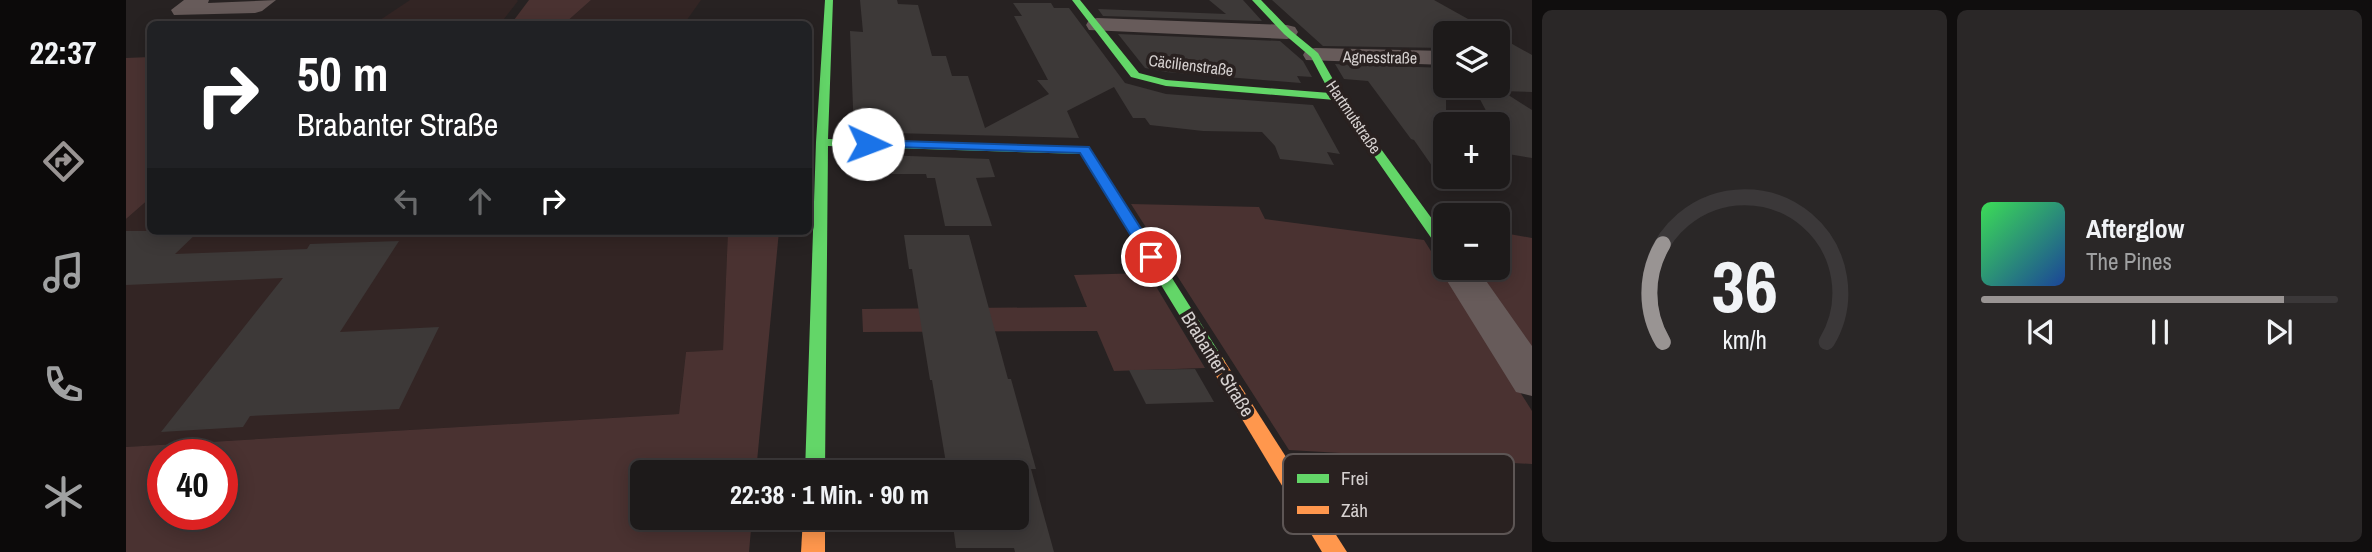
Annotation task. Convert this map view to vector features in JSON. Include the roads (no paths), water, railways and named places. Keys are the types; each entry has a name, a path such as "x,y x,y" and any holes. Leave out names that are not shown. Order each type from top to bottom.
{"street":[{"path":"199,0 183,10 255,8 266,0"},
{"path":"815,460 821,142 829,0"},
{"name":"Cäcilienstraße","path":"1076,0 1135,75 1166,83 1338,97"},
{"name":"Hartmutstraße","path":"1256,0 1287,32 1315,55 1338,97 1433,230"},
{"path":"1097,25 1287,32"},
{"name":"Agnesstraße","path":"1315,55 1433,58"},
{"name":"Brabanter Straße","path":"821,142 1084,150 1283,469"},
{"path":"1466,280 1532,380"},
{"path":"813,552 814,530"},
{"name":"Brabanter Straße","path":"1324,534 1335,552"}]}
